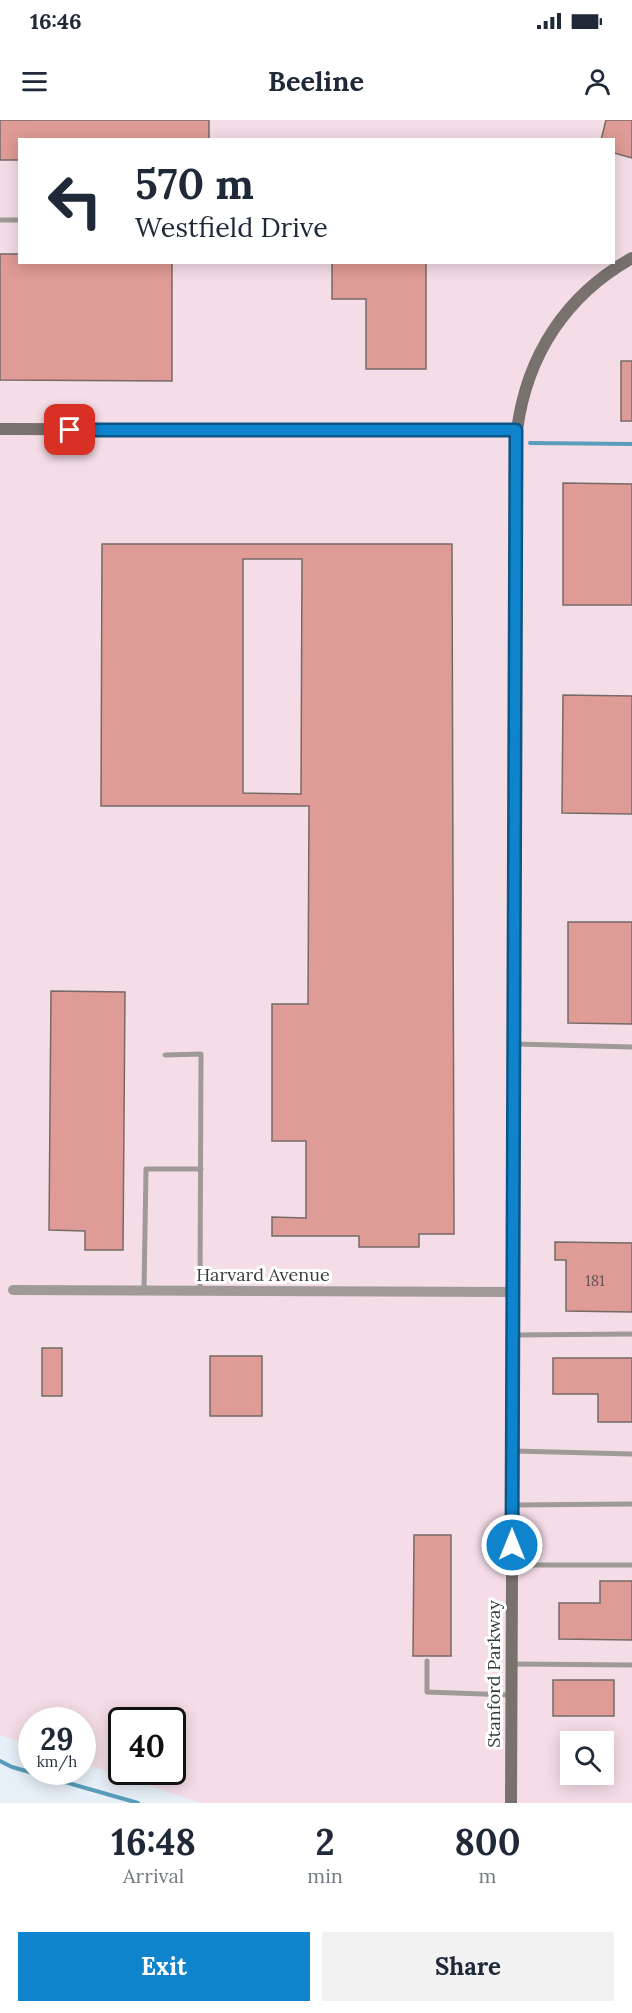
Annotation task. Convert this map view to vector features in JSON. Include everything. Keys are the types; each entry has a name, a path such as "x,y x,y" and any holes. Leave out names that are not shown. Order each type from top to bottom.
{"street":[{"name":"Stanford Parkway","path":"511,1803 516,430 530,373 553,329 585,291 632,258"},
{"path":"0,429 516,430"},
{"name":"Harvard Avenue","path":"14,1290 513,1292"}],"lane":[{"path":"0,220 18,220"},
{"path":"514,1044 632,1047"},
{"path":"165,1055 201,1054 200,1291"},
{"path":"144,1290 146,1169 201,1169"},
{"path":"512,1335 632,1335"},
{"path":"512,1451 632,1454"},
{"path":"512,1505 632,1504"},
{"path":"512,1565 632,1565"},
{"path":"427,1661 427,1692 512,1695"},
{"path":"512,1664 632,1665"}],"shaded area":[{"path":"0,120 632,120 632,1803 201,1803 148,1785 186,1785 186,1707 108,1707 108,1771 96,1767 96,1707 18,1707 18,1741 0,1735"}],"building":[{"path":"0,120 209,120 209,138 18,138 18,160 0,160"},
{"path":"606,120 632,120 632,158 615,153 615,138 602,138"},
{"path":"0,254 18,254 18,264 172,264 172,381 0,380"},
{"path":"332,264 426,264 426,369 366,369 366,299 332,299"},
{"path":"621,361 632,361 632,421 621,421"},
{"path":"563,483 632,484 632,605 563,605"},
{"path":"102,544 452,544 454,1234 419,1234 419,1247 359,1247 359,1236 272,1236 272,1217 306,1218 306,1141 272,1141 272,1004 308,1004 309,806 101,806","holes":["243,559 302,559 301,794 243,793"]},
{"path":"563,695 632,696 632,814 562,813"},
{"path":"568,922 632,922 632,1024 568,1023"},
{"path":"51,991 125,992 123,1250 85,1250 85,1231 49,1230"},
{"path":"555,1242 632,1243 632,1312 566,1311 566,1260 555,1260"},
{"path":"42,1348 62,1348 62,1396 42,1396"},
{"path":"210,1356 262,1356 262,1416 210,1416"},
{"path":"553,1358 632,1358 632,1422 598,1422 598,1394 553,1394"},
{"path":"414,1535 451,1535 451,1656 413,1656"},
{"path":"600,1581 632,1581 632,1640 559,1639 559,1603 600,1603"},
{"path":"553,1680 614,1680 614,1716 553,1716"}],"waterway":[{"path":"530,443 632,444"},
{"path":"0,1761 12,1767 138,1803"}],"route":[{"path":"70,430 516,430 512,1545"}]}
